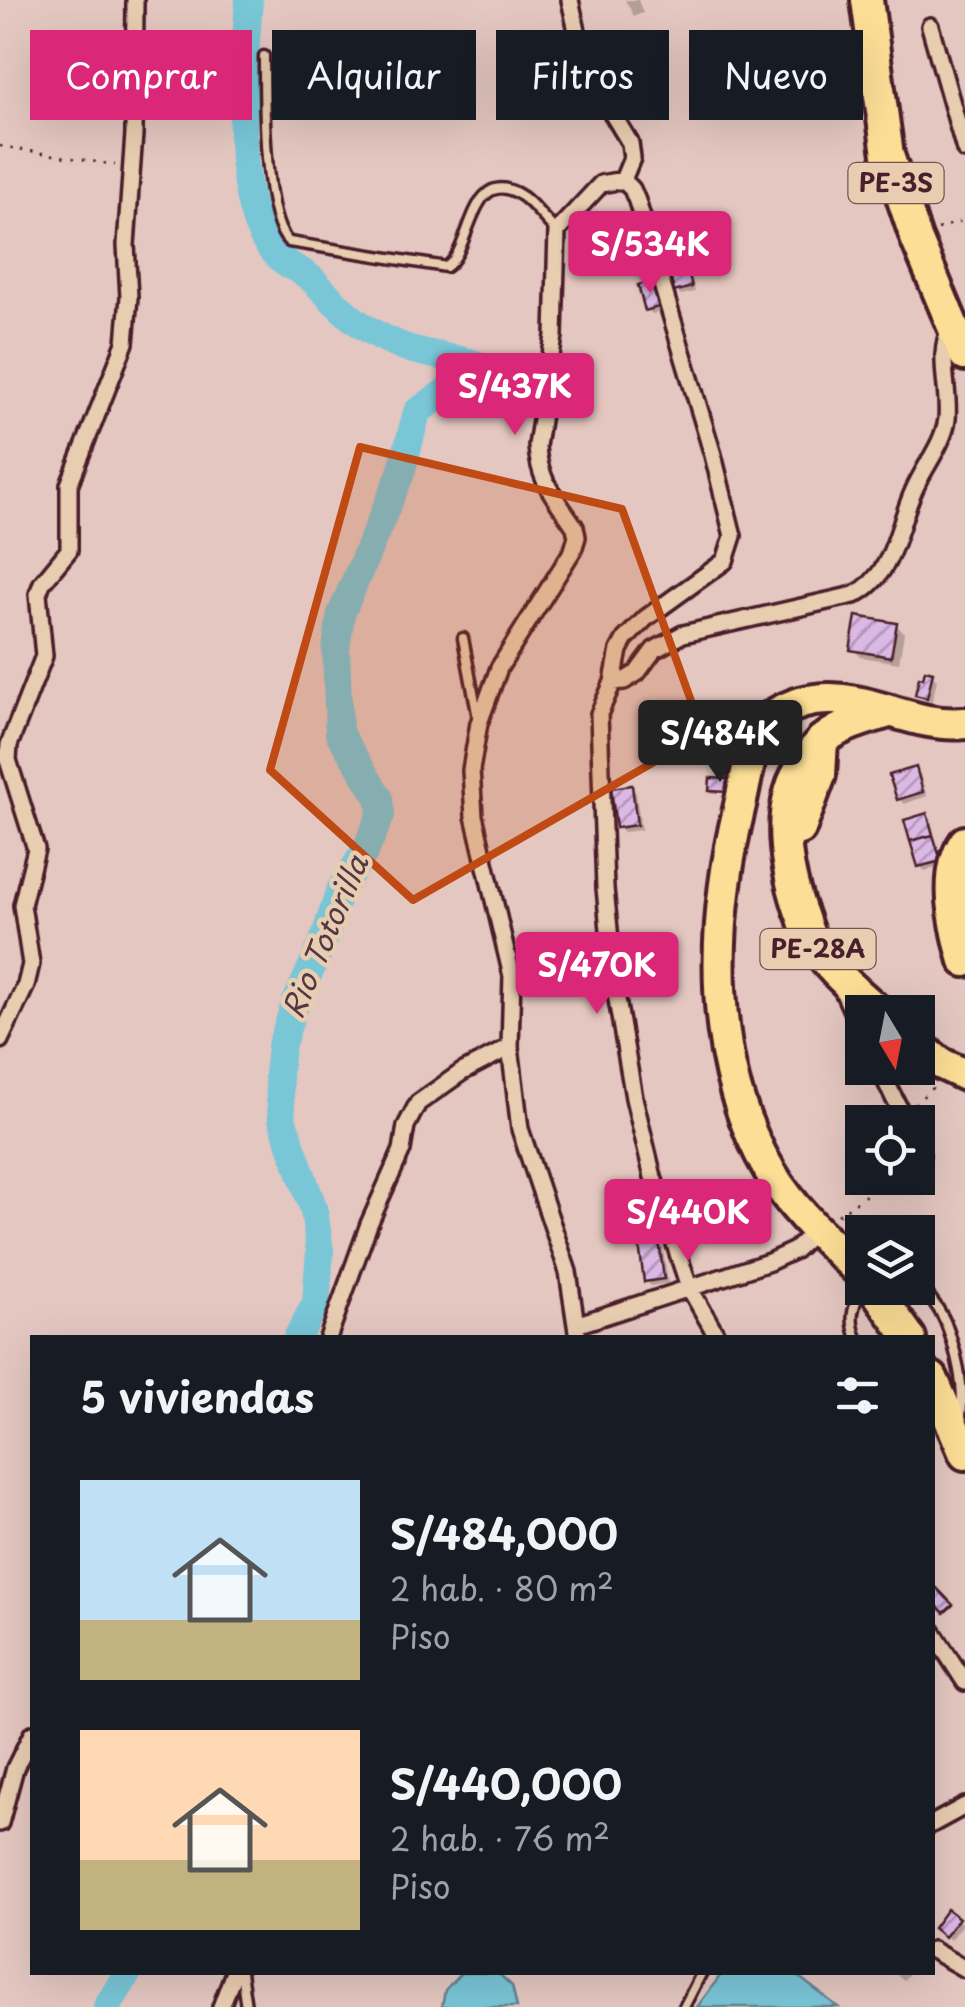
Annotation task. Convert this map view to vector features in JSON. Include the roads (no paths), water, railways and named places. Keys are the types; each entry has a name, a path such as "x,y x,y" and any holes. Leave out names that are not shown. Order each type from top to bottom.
{"highway":[{"name":"PE-3S","path":"867,0 888,155 916,238 965,356"},
{"path":"845,1255 816,1230 772,1174 746,1120 726,1050 718,973 720,928 736,821 754,748 770,718 792,706 842,699 965,723"},
{"path":"770,718 798,725 822,740 852,724 894,710"},
{"name":"PE-28A","path":"822,740 797,771 784,815 789,866 810,938 834,972 860,995"},
{"path":"965,842 955,857 954,907 965,962"},
{"path":"935,1059 965,1075"},
{"path":"886,1305 908,1335"},
{"path":"935,1385 962,1446"}],"street":[{"path":"0,1040 26,985 31,964 22,905 36,849 8,760 9,745 44,656 38,594 42,583 69,550 70,484 125,344 135,0"},
{"path":"570,0 595,85 630,143 632,158 623,180"},
{"path":"930,26 965,150"},
{"path":"623,180 601,184 557,231 554,336 537,446 538,462 541,478 575,527 577,537 573,550 499,668 479,723 470,770 474,816 512,976 510,1047 520,1128 568,1272 577,1331 689,1287 769,1262 795,1250 816,1230"},
{"path":"623,180 637,201 718,471 732,536 725,561 646,618 625,639 599,714 605,888 614,982 634,1098 653,1178 689,1287 716,1335"},
{"path":"613,682 637,673 654,650 682,634 854,594 876,578 898,541 912,493 946,424 944,344 952,325"},
{"path":"834,972 845,996"},
{"path":"329,1335 418,1102 462,1072 510,1047"},
{"path":"935,1637 965,1682"},
{"path":"0,1823 15,1768 30,1738"},
{"path":"935,1822 965,1806"},
{"path":"935,1952 965,1969"},
{"path":"221,2007 237,1975"}],"lane":[{"path":"264,56 265,144 285,240 446,267 459,254 477,204 492,192 506,190 522,196 557,231"},
{"path":"463,638 479,723"},
{"path":"854,1305 851,1323 856,1335"},
{"path":"935,1305 944,1318 955,1358 963,1403 962,1446"},
{"path":"239,1975 246,2007"},
{"path":"684,2007 700,1975"}],"water":[{"path":"459,1975 500,1975 512,1986 517,2007 442,2007 445,1990"},
{"path":"721,1975 797,1975 838,2007 697,2007"}],"waterway":[{"name":"Rio Totorilla","path":"249,0 243,134 251,204 261,233 276,255 310,277 362,326 409,349 481,366 417,412 401,473 341,614 336,649 339,733 380,799 381,815 365,851 340,890 281,1046 278,1075 282,1119 314,1210 320,1251 316,1303 299,1335"},
{"name":"Rio Totorilla","path":"107,2007 126,1975"}]}
